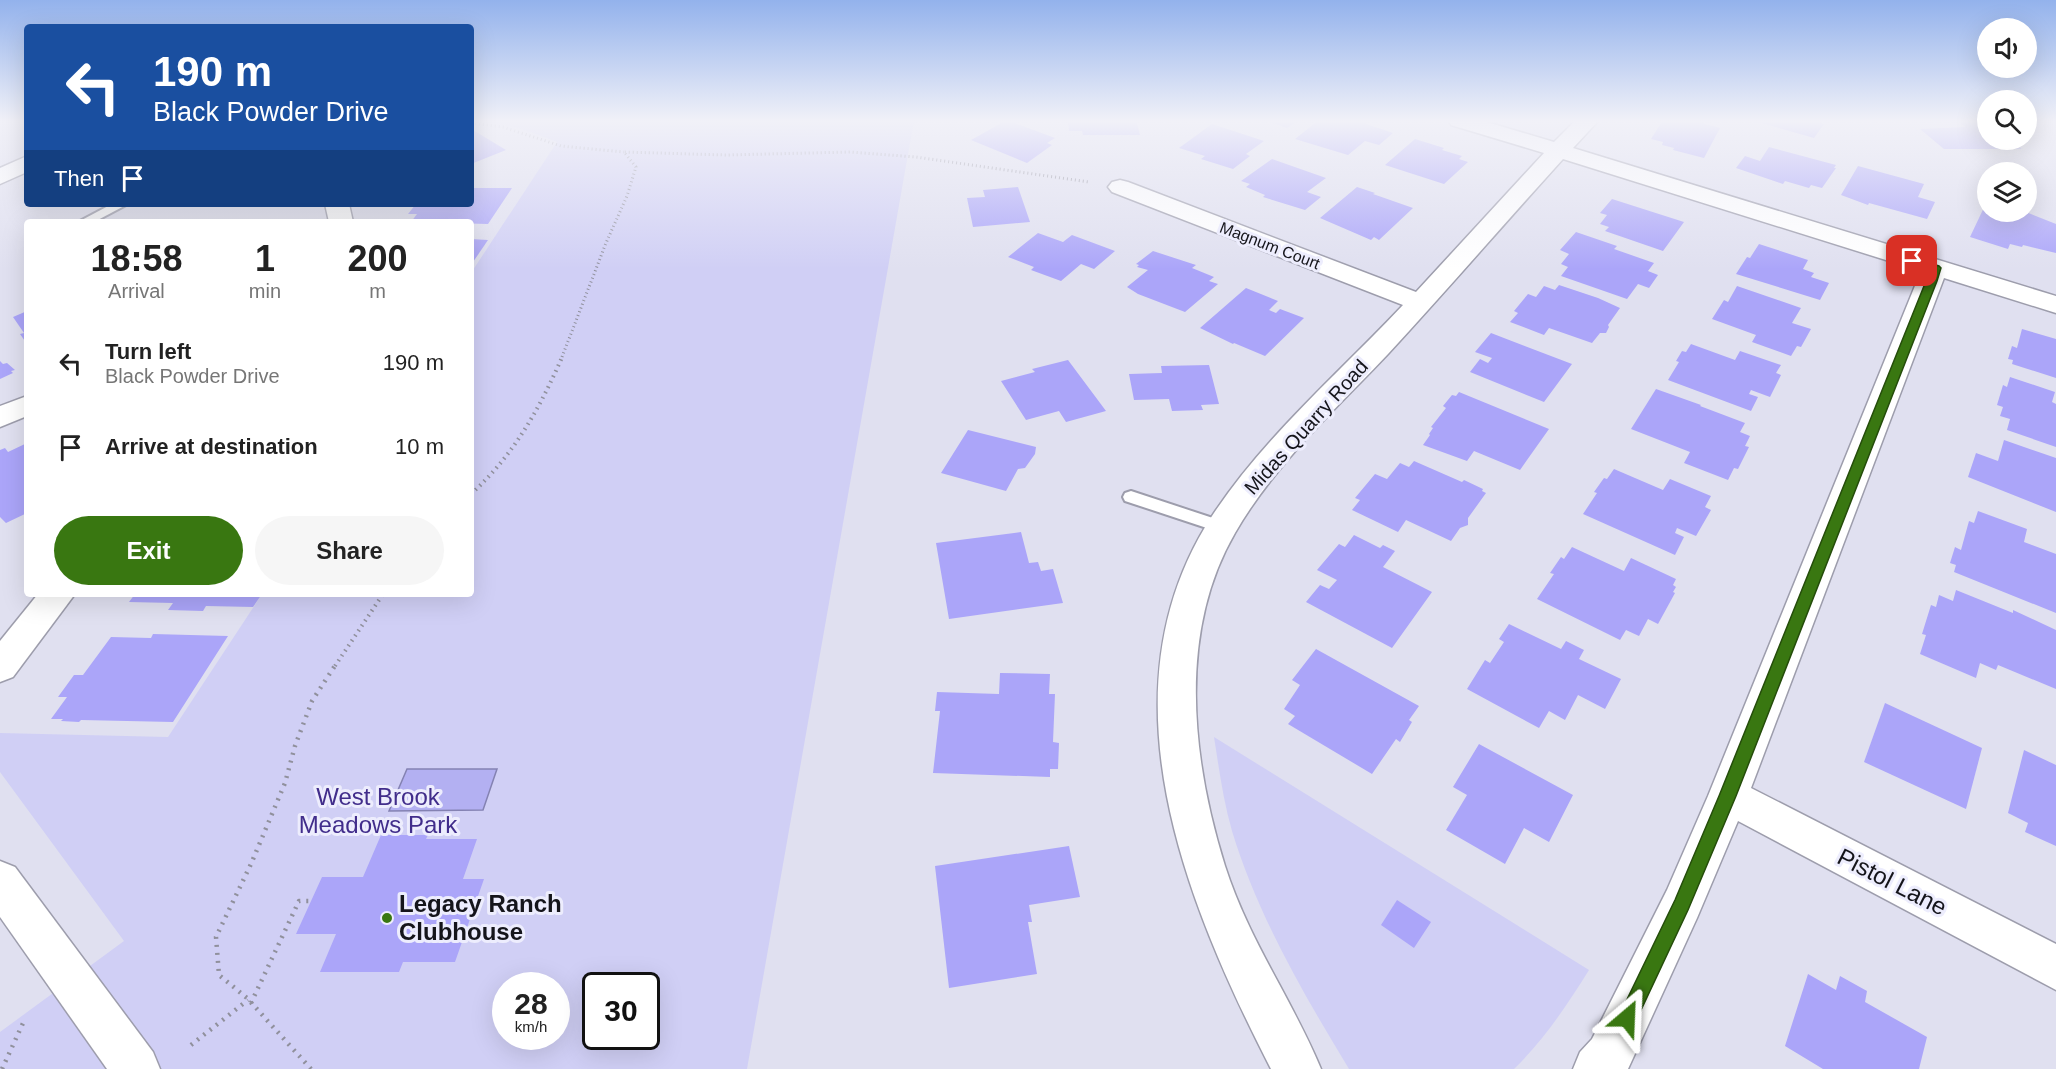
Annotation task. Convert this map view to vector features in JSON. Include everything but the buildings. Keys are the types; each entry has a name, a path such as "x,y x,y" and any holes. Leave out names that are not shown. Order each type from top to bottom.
{"main road":[{"path":"0,177 14,170"},
{"name":"Midas Quarry Road","path":"1297,1069 1244,968 1218,908 1199,853 1179,742 1179,658 1192,588 1222,527 1245,492 1271,460 1420,303 1541,170"},
{"path":"1622,170 2056,305"},
{"name":"Magnum Court","path":"1120,187 1420,303"},
{"path":"1597,1069 1609,1056 1672,924 1728,796 1935,268"},
{"path":"0,417 24,406"},
{"path":"0,667 56,597"},
{"name":"Pistol Lane","path":"1728,796 2056,968"},
{"path":"0,881 57,963 136,1069"}],"lane":[{"path":"90,219 116,207"},
{"path":"1131,497 1222,527"}],"path":[{"path":"474,491 505,460 527,426 569,343 607,240 634,183 636,170"},
{"path":"1004,170 1120,187"},
{"path":"311,1069 250,1001 219,975 216,937 251,864 285,783 295,746 312,701 381,597"},
{"path":"190,1045 250,1001 299,901 311,901"},
{"path":"3,1069 24,1021"}],"green space":[{"name":"West Brook Meadows Park","path":"539,170 905,170 747,1069 0,1069 0,1032 124,941 0,772 0,733 168,737 260,597 474,597 474,268"},
{"path":"1214,737 1589,970 1564,1009 1514,1069 1349,1069 1299,983 1268,924 1255,893 1232,831"}],"shaded area":[{"path":"407,769 497,769 483,810 389,811"}],"place":[{"name":"Legacy Ranch Clubhouse","path":"387,918"}],"route":[{"path":"1627,1018 1682,904 1728,796 1932,281 1935,268 1912,261"}]}
